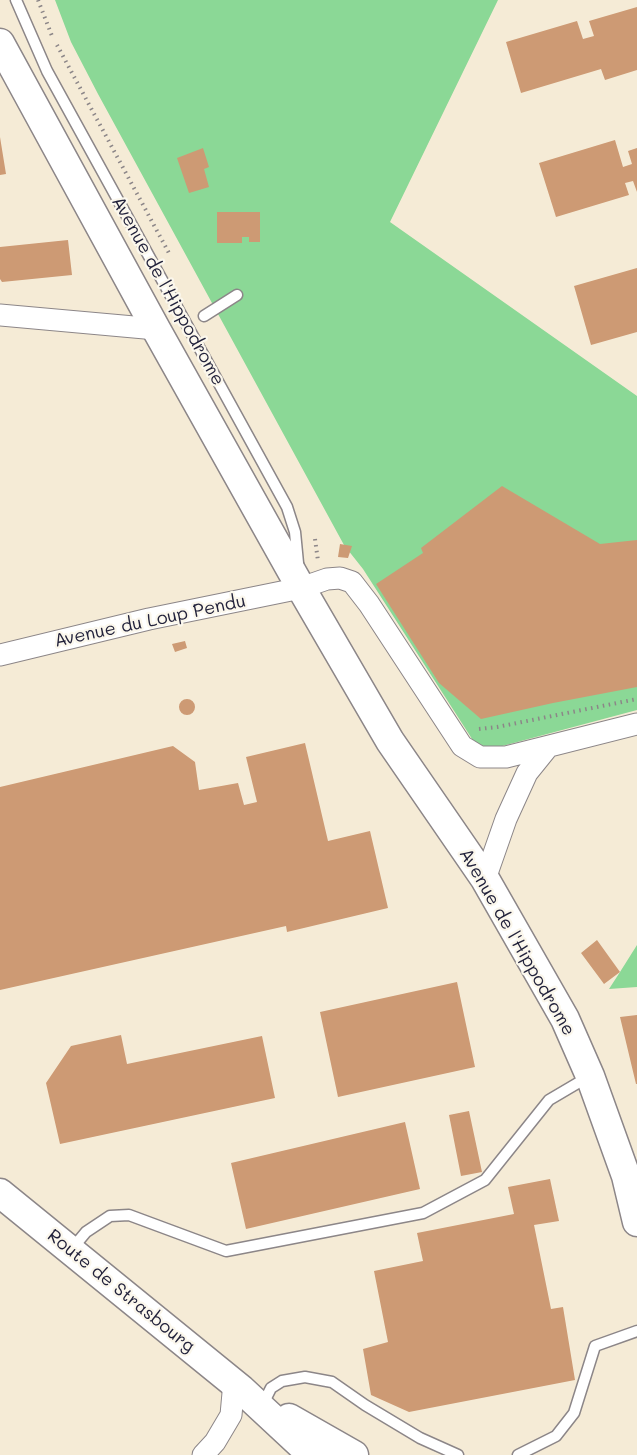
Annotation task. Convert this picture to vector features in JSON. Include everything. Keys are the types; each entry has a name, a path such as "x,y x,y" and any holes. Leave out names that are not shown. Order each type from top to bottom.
{"main road":[{"name":"Avenue de l'Hippodrome","path":"0,43 156,329 311,585 390,741 485,879 565,1019 632,1176 637,1222"},
{"name":"Route de Strasbourg","path":"0,1193 246,1391 312,1455"},
{"name":"Route de Strasbourg","path":"246,1391 354,1455"}],"street":[{"path":"0,315 156,329"},
{"name":"Avenue du Loup Pendu","path":"0,655 149,619 340,578 352,582 369,604 453,732"},
{"path":"453,732 462,746 480,758 506,757 637,724"},
{"path":"485,879 506,819 527,773 548,747"},
{"path":"202,1455 214,1442 246,1391"}],"lane":[{"name":"Avenue de l'Hippodrome","path":"16,0 47,71 287,507 311,585"},
{"path":"204,316 237,295"},
{"path":"71,1251 86,1232 110,1216 129,1215 226,1251 423,1213 485,1180 549,1100 590,1076"},
{"path":"518,1455 556,1436 574,1413 595,1346 637,1331"},
{"path":"246,1391 271,1388 282,1381 305,1377 332,1382 420,1438 459,1455"}],"path":[{"path":"453,732 497,727 637,699"}],"green space":[{"path":"55,0 498,0 390,222 637,396 637,710 491,749 474,742 363,569 344,545 98,94 71,42"},
{"path":"637,945 637,987 609,989 620,972"}],"building":[{"path":"637,7 637,70 605,80 601,69 521,93 506,42 577,21 583,39 594,36 589,21"},
{"path":"0,137 6,174 0,175"},
{"path":"615,140 623,167 632,164 628,151 637,148 637,192 633,181 625,183 629,195 556,217 539,163"},
{"path":"203,148 209,167 204,169 209,187 189,193 177,158"},
{"path":"217,212 260,212 260,242 249,242 249,237 242,237 242,243 217,243"},
{"path":"68,240 72,275 2,282 0,279 0,247"},
{"path":"637,268 637,332 591,345 574,286"},
{"path":"502,486 600,544 637,540 637,687 481,719 439,683 376,584 423,553 421,548"},
{"path":"340,544 352,546 348,558 338,557"},
{"path":"185,641 187,648 175,652 172,644"},
{"path":"184,699 190,699 195,707 193,713 184,715 179,710 179,704"},
{"path":"305,743 328,841 370,831 388,908 287,932 286,926 0,990 0,787 173,746 195,762 199,790 238,783 244,805 257,802 246,757"},
{"path":"597,940 620,972 604,984 581,953"},
{"path":"457,982 475,1067 338,1097 320,1012"},
{"path":"637,1015 637,1084 636,1084 620,1017"},
{"path":"121,1035 127,1064 262,1036 275,1098 60,1144 46,1083 71,1046"},
{"path":"469,1111 482,1172 461,1176 449,1115"},
{"path":"405,1122 420,1189 246,1229 231,1163"},
{"path":"550,1179 559,1221 534,1225 551,1309 563,1307 575,1380 409,1412 371,1395 363,1349 388,1342 374,1271 423,1261 417,1233 514,1214 508,1187"}]}
